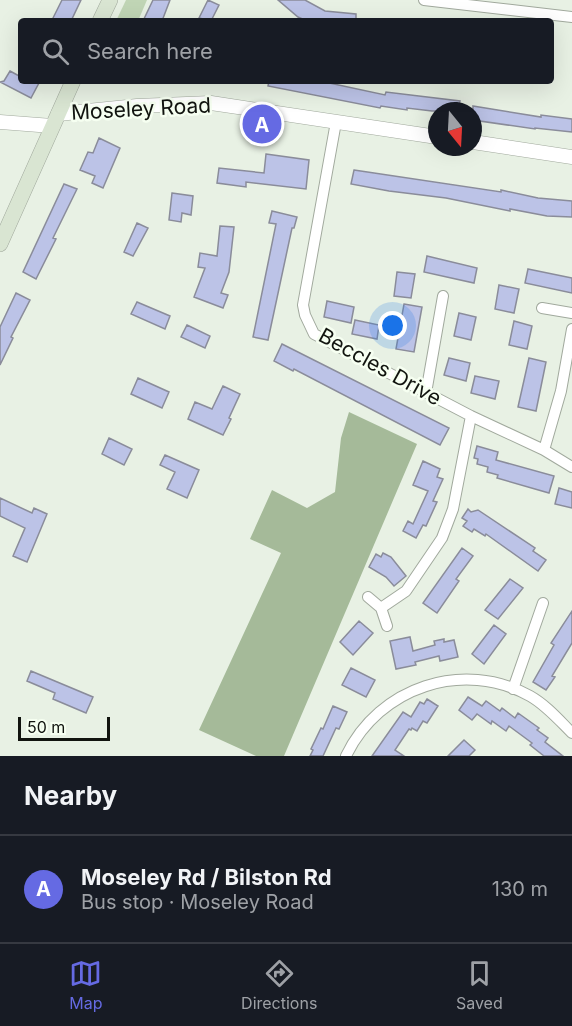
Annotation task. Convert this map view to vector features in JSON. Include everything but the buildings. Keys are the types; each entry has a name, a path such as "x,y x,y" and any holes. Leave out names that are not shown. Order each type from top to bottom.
{"main road":[{"path":"101,18 110,0"},
{"path":"0,244 72,84"}],"street":[{"path":"424,0 572,17"},
{"name":"Moseley Road","path":"0,122 55,120 147,106 211,103 428,136"},
{"name":"Beccles Drive","path":"336,123 303,304 305,315 314,334 471,416 544,450 572,467"},
{"path":"482,143 572,157"},
{"path":"426,393 443,296"},
{"path":"542,308 572,313"},
{"path":"544,450 561,391 572,328"},
{"path":"381,608 406,591 442,538 453,509 471,416"},
{"path":"368,597 381,608 387,626"},
{"path":"513,689 543,603"},
{"path":"346,756 364,727 399,696 428,685 457,681 496,682 513,689 539,702 572,733"}],"green space":[{"path":"126,0 147,0 139,18 117,18"},
{"path":"349,412 417,444 284,756 256,756 199,730 281,553 250,539 272,490 307,508 335,492 341,438"}],"place":[{"name":"Moseley Rd / Bilston Rd","path":"262,124"}]}
